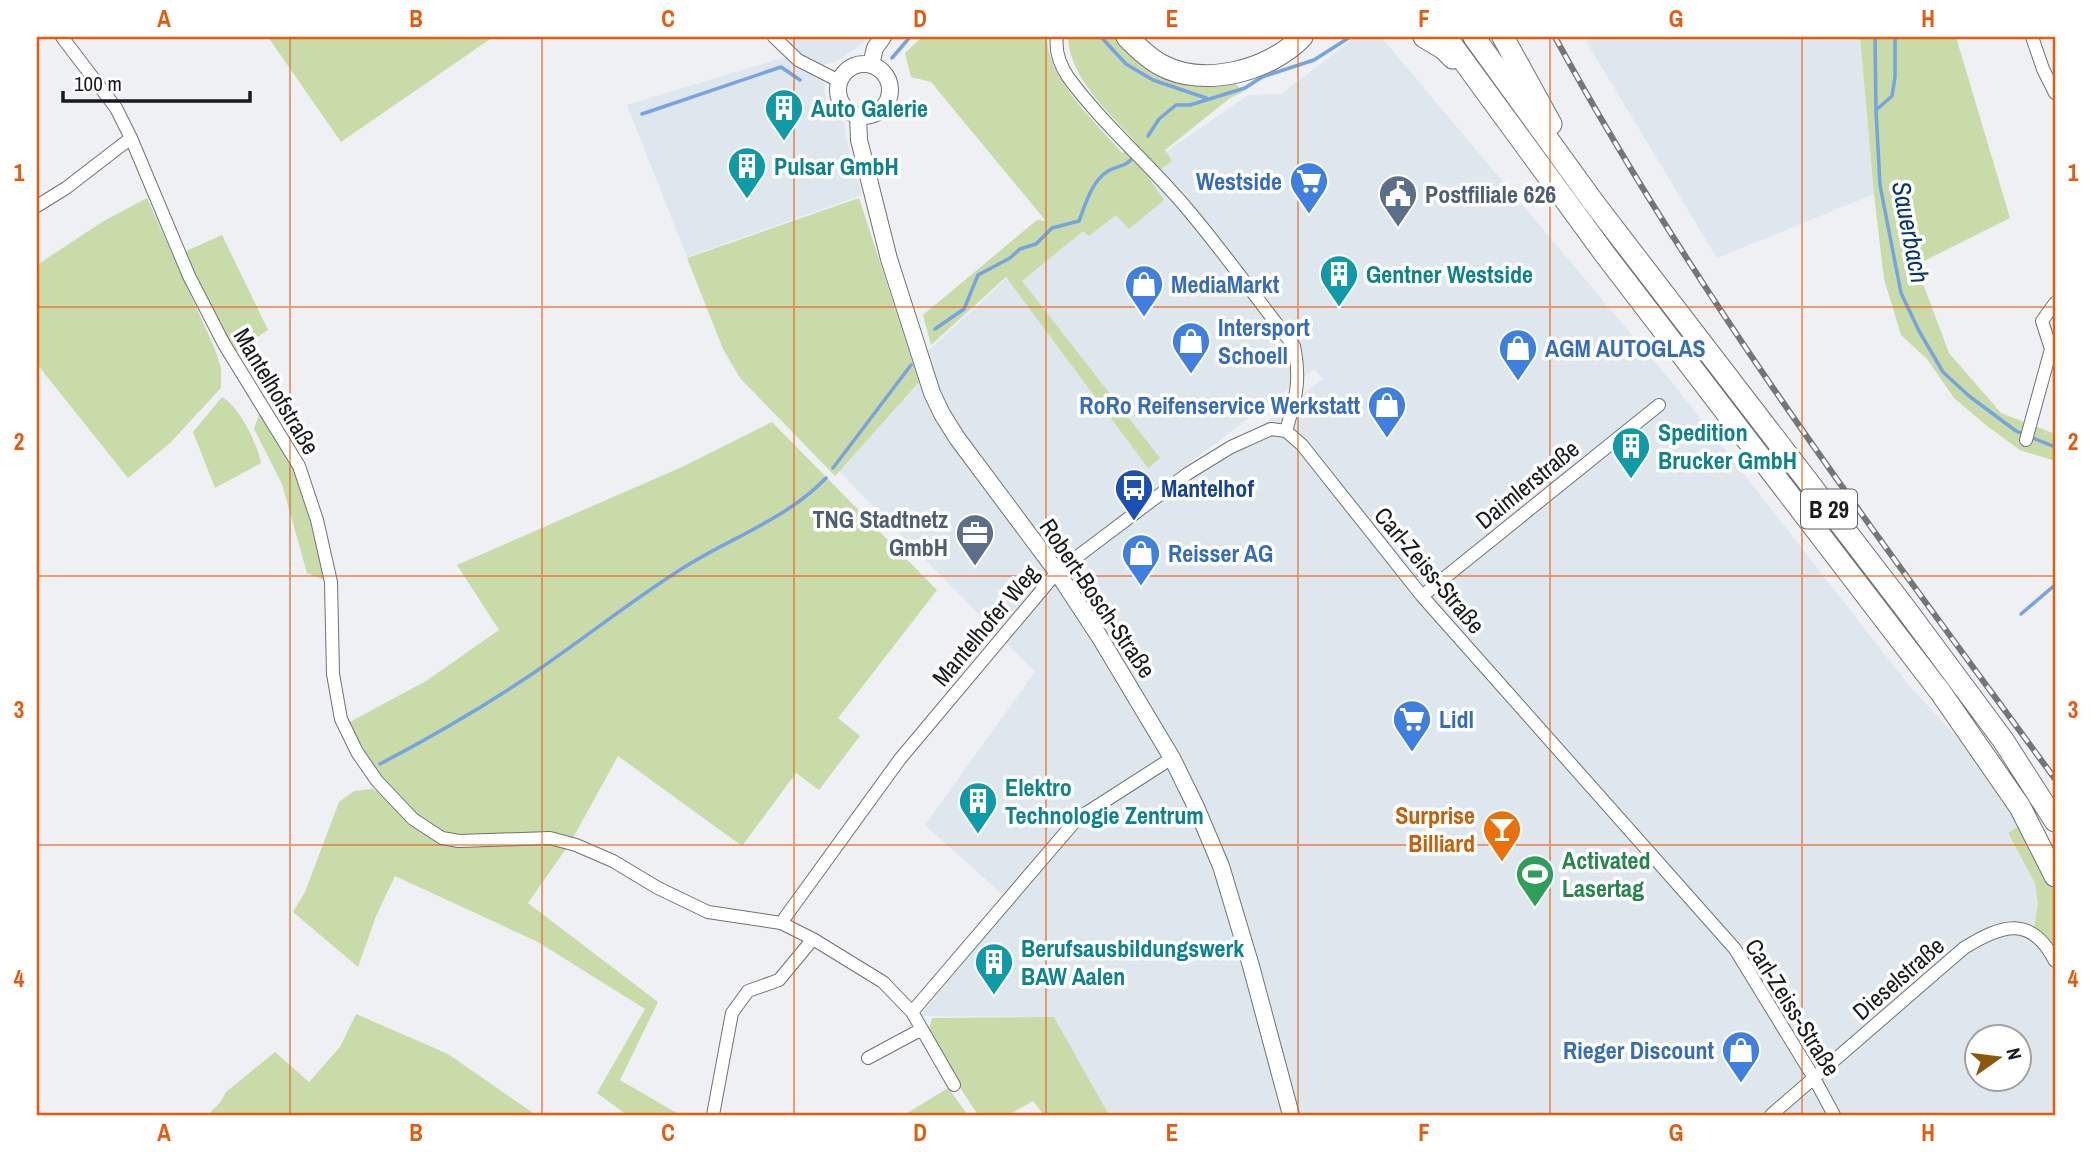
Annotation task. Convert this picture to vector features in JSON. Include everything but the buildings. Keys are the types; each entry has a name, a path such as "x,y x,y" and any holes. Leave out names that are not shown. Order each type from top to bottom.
{"highway":[{"path":"1127,37 1162,65 1183,72 1210,76 1241,71 1276,57 1303,38"},
{"path":"1424,37 1444,49 1488,93"},
{"name":"B 29","path":"1446,37 1604,253 1941,693 2020,807 2055,876"},
{"name":"B 29","path":"1474,37 1594,203 2003,740 2055,821"},
{"path":"1503,37 1594,203"}],"street":[{"name":"Mantelhofstraße","path":"62,37 116,108 194,288 224,344 299,466 317,520 331,582 333,674 341,719 357,752 377,781 413,819 442,838 459,841 550,838 576,845 613,861 658,888 708,912 781,923 813,939 883,982 912,1012 954,1086"},
{"path":"775,37 798,60 839,81"},
{"path":"871,64 883,37"},
{"path":"1057,37 1059,61 1067,75 1120,138 1189,211 1294,346 1298,366 1298,391 1286,430"},
{"path":"2032,37 2055,93"},
{"path":"871,64 885,75 890,92 883,108 867,116 858,115 845,108 841,102 838,95 839,81 848,68 871,64"},
{"name":"Robert-Bosch-Straße","path":"858,115 859,141 889,259 932,393 957,438 1057,572 1172,758 1220,866 1251,966 1291,1115"},
{"path":"37,206 66,188 131,138"},
{"path":"2028,435 2051,349 2042,321 2055,303"},
{"name":"Daimlerstraße","path":"1422,596 1659,405"},
{"name":"Mantelhofer Weg","path":"781,923 900,759 1057,572 1187,474 1231,447 1271,429 1286,430"},
{"name":"Carl-Zeiss-Straße","path":"1286,430 1302,445 1422,596 1735,949 1834,1115"},
{"path":"912,1012 1077,819 1172,758"},
{"name":"Dieselstraße","path":"1772,1115 1964,948 1990,932 2011,929 2033,933 2049,948 2055,961"},
{"path":"713,1115 732,1013 748,991 779,980 813,939"},
{"path":"868,1058 922,1029"}],"shaded area":[{"path":"786,37 870,37 838,61 818,66 798,54"},
{"path":"1356,37 1381,37 1675,386 1911,688 1977,758 2024,823 2008,834 2035,883 2038,904 2033,933 2055,961 2055,1115 1109,1115 1054,1017 920,1016 1012,903 925,825 1035,672 835,467 916,380 926,353 1006,279 1169,150 1248,95 1281,94","holes":["1314,369 1323,379 1168,496 1160,485"]},
{"path":"1595,37 1860,37 1874,194 1717,258 1586,41"},
{"path":"785,57 823,79 826,101 842,113 862,195 687,257 627,105"}],"green space":[{"path":"268,37 493,37 341,142"},
{"path":"922,37 1047,37 1049,53 1064,84 1122,153 1136,143 1093,95 1084,81 1070,53 1068,37 1116,37 1133,57 1149,68 1234,82 1243,92 1230,98 1165,150 1172,161 1149,178 1164,200 1129,229 1116,215 1089,236 1083,231 1022,281 1160,458 1148,468 1006,277 931,345 923,315 1037,220 1046,221 931,82 911,77 905,53"},
{"path":"1860,37 1956,37 2010,218 1916,265 1949,353 2001,413 2055,434 2055,461 2020,450 1987,426 1954,398 1927,359 1901,335 1884,279"},
{"path":"147,198 215,349 221,368 221,388 170,443 128,478 37,364 37,265 102,222"},
{"path":"859,198 919,382 835,476 740,378 723,349 687,258"},
{"path":"222,235 268,330 235,352 182,253"},
{"path":"222,397 235,409 247,427 261,463 215,488 193,432"},
{"path":"261,409 293,462 324,580 307,573 282,484 254,429"},
{"path":"772,422 937,590 838,718 860,736 819,790 796,773 742,846 618,756 573,838 467,837 439,833 419,821 374,768 348,723 426,681 499,630 457,565 682,467"},
{"path":"372,789 383,794 443,842 535,841 568,846 528,903 658,1002 620,1080 680,1115 627,1115 597,1093 645,1009 538,942 395,876 376,916 358,967 293,912 305,892 339,802 354,791"},
{"path":"2024,823 2055,884 2055,961 2033,933 2038,904 2035,883 2008,833"},
{"path":"356,1014 448,1054 536,1115 207,1115 220,1103 226,1092 275,1052 309,1082 340,1047"},
{"path":"1054,1017 1109,1115 1044,1115 1033,1101 1008,1115 978,1115 929,1030 932,1018"},
{"path":"948,1088 968,1115 904,1115"}],"waterway":[{"path":"892,58 910,37"},
{"path":"1101,37 1126,64 1153,80 1206,98"},
{"path":"1148,136 1159,119 1176,105 1190,105 1245,88 1262,77 1314,60 1350,37"},
{"name":"Sauerbach","path":"1875,37 1880,185 1901,293 1943,372 1969,396 2016,431 2055,447"},
{"path":"1876,110 1892,96 1895,37"},
{"path":"642,114 781,67 800,80"},
{"path":"935,329 964,309 978,275 1010,258 1020,249 1036,244 1052,228 1079,221 1097,181 1108,171 1125,164 1133,157"},
{"path":"833,468 911,365"},
{"path":"380,764 497,697 683,568 776,517 826,478"},
{"path":"2021,614 2055,585"}],"railway":[{"path":"1555,37 1610,135 1730,324 1857,508 2055,779"}],"place":[{"name":"Auto Galerie","path":"784,142"},
{"name":"Pulsar GmbH","path":"747,200"},
{"name":"Westside","path":"1309,215"},
{"name":"Postfiliale 626","path":"1398,228"},
{"name":"Gentner Westside","path":"1339,308"},
{"name":"MediaMarkt","path":"1144,318"},
{"name":"Intersport Schoell","path":"1191,375"},
{"name":"AGM AUTOGLAS","path":"1518,382"},
{"name":"RoRo Reifenservice Werkstatt","path":"1387,439"},
{"name":"Spedition Brucker GmbH","path":"1631,480"},
{"name":"Mantelhof","path":"1134,522"},
{"name":"TNG Stadtnetz GmbH","path":"975,567"},
{"name":"Reisser AG","path":"1141,587"},
{"name":"Lidl","path":"1412,753"},
{"name":"Elektro Technologie Zentrum","path":"978,835"},
{"name":"Surprise Billiard","path":"1502,863"},
{"name":"Activated Lasertag","path":"1535,908"},
{"name":"Berufsausbildungswerk BAW Aalen","path":"994,996"},
{"name":"Rieger Discount","path":"1741,1084"}]}
